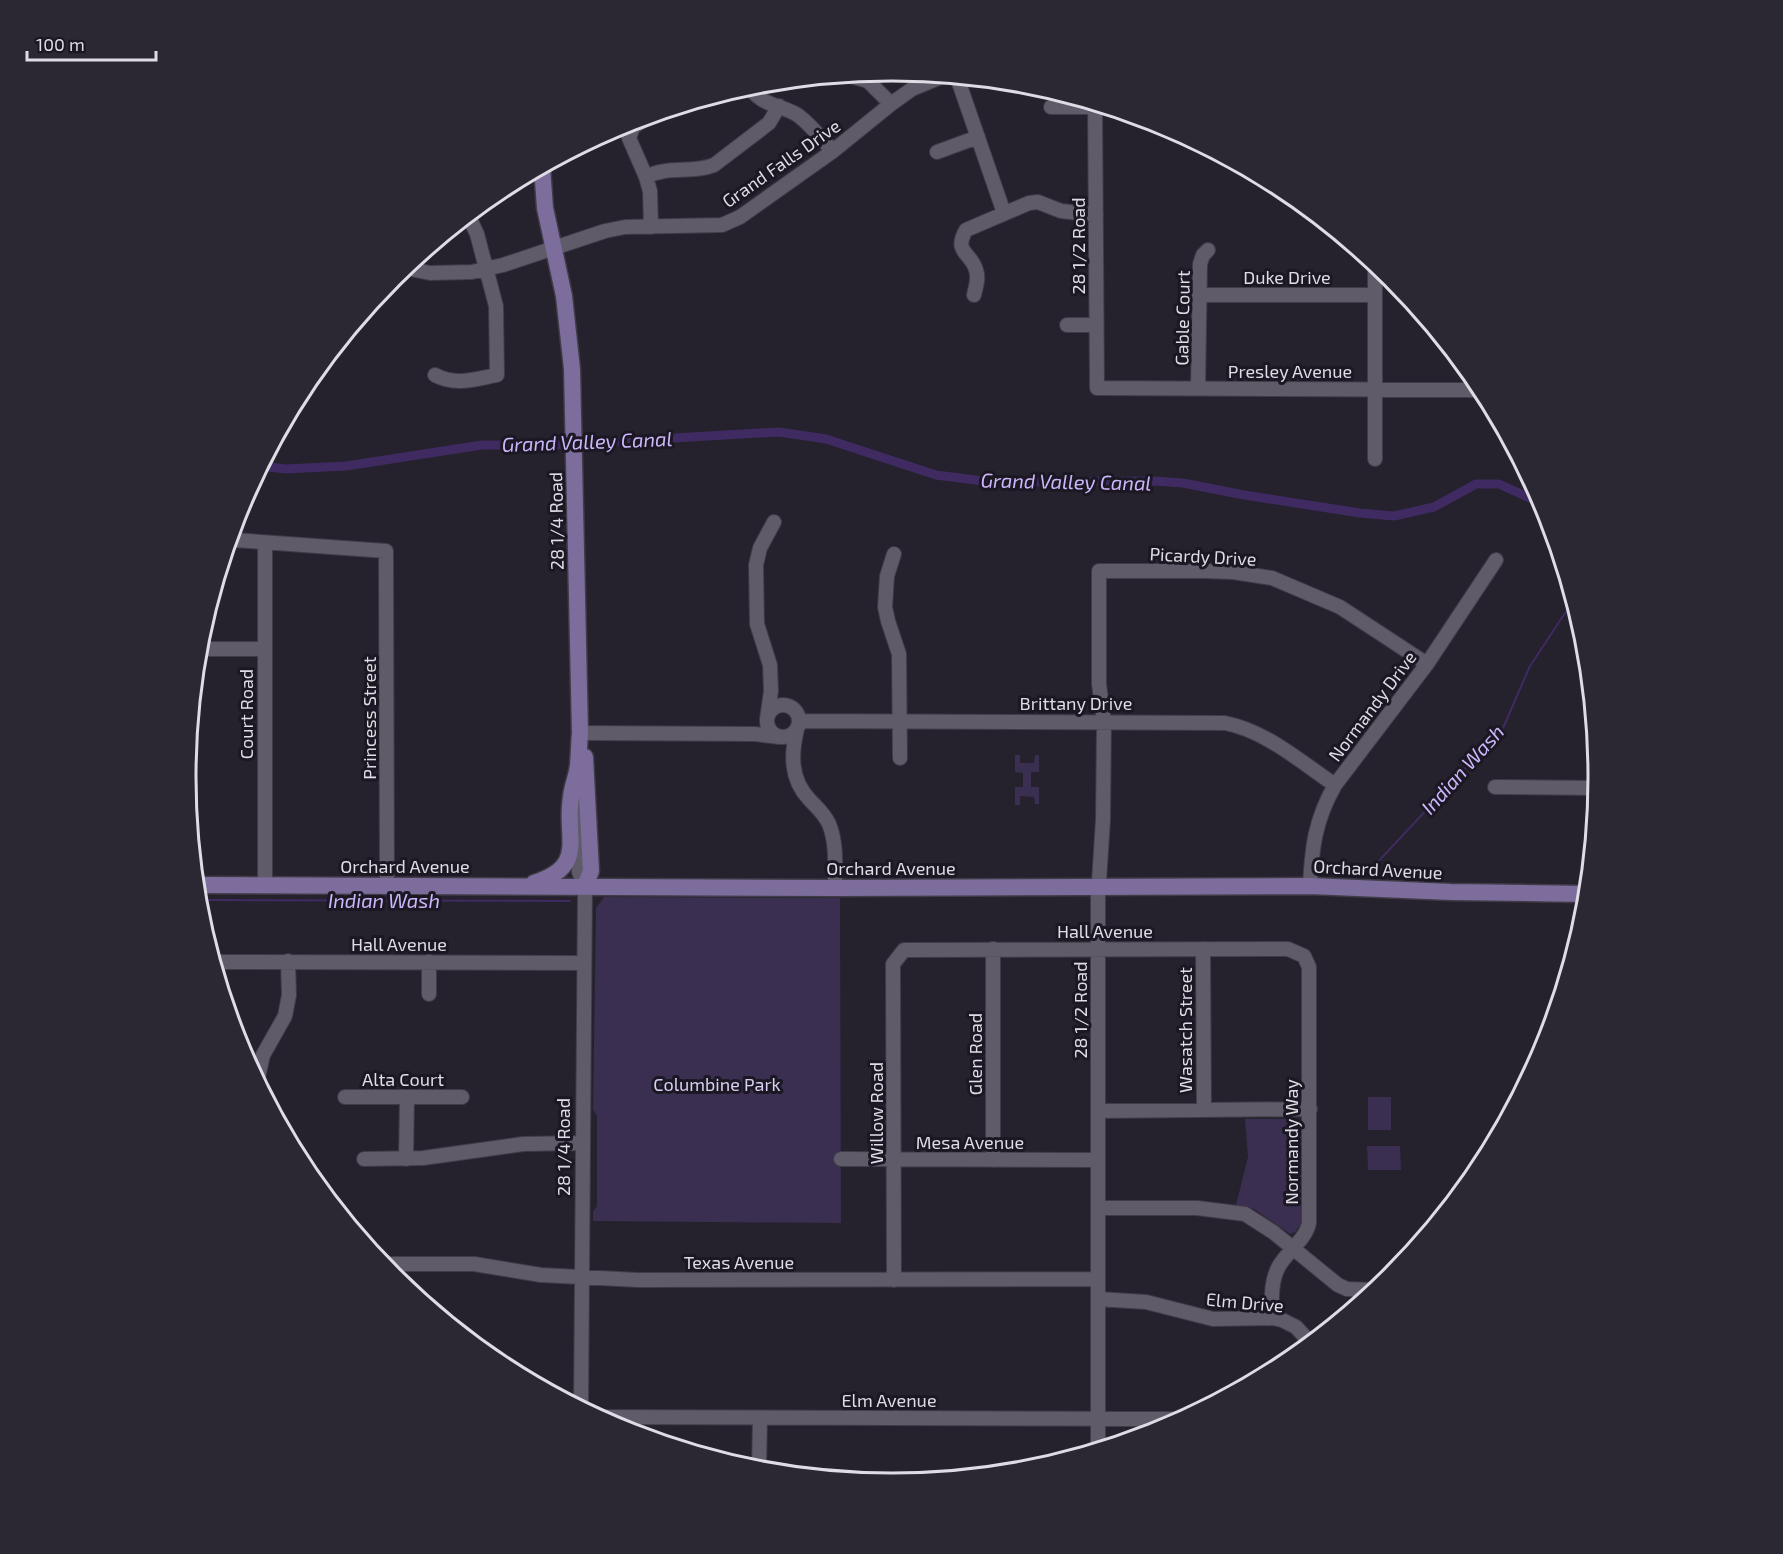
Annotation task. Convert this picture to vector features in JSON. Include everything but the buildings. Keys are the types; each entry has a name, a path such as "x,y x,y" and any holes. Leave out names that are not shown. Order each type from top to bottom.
{"main road":[{"name":"28 1/4 Road","path":"543,174 545,208 570,334 580,733 578,766"},
{"name":"28 1/4 Road","path":"580,733 586,761 591,871 585,886"},
{"path":"518,886 552,876 561,870 567,860 571,850 570,798 578,766"},
{"name":"Orchard Avenue","path":"204,885 835,888 1310,886 1451,892 1577,894"}],"street":[{"path":"869,82 891,104"},
{"name":"Grand Falls Drive","path":"415,270 430,273 472,272 605,231 651,227 710,227 729,223 741,217 833,151 912,89 929,82"},
{"path":"960,85 1004,213"},
{"path":"754,94 760,100 779,106 798,116 833,151"},
{"path":"646,177 669,170 699,169 714,165 769,123 779,106"},
{"path":"1051,107 1075,106"},
{"name":"28 1/2 Road","path":"1095,112 1097,388"},
{"path":"632,132 629,138 650,191 651,227"},
{"path":"937,152 978,137"},
{"path":"974,295 977,280 976,268 964,254 961,246 966,230 1029,203 1038,202 1061,211 1096,215"},
{"path":"435,375 447,381 459,381 497,375 496,306 477,234 472,222"},
{"name":"Gable Court","path":"1198,389 1200,264 1203,255 1208,250"},
{"path":"1375,277 1376,459"},
{"name":"Duke Drive","path":"1199,295 1375,295"},
{"path":"1067,325 1096,325"},
{"name":"Presley Avenue","path":"1097,388 1470,390"},
{"path":"774,522 760,548 756,565 757,624 770,665 771,692 767,719 772,733 780,737"},
{"path":"237,540 265,543"},
{"name":"Princess Street","path":"265,543 386,551 387,885"},
{"name":"Court Road","path":"265,543 265,885"},
{"path":"894,554 887,576 885,607 899,654 900,758"},
{"name":"Normandy Drive","path":"1310,886 1316,827 1335,785 1427,664 1496,560"},
{"name":"28 1/2 Road","path":"1098,1441 1098,886 1103,820 1104,722 1099,684 1099,571"},
{"name":"Picardy Drive","path":"1099,571 1233,572 1272,578 1341,607 1427,664"},
{"path":"208,649 264,649"},
{"path":"767,719 776,707 787,705 796,711 798,725 793,750 796,778 802,792 826,818 832,831 835,888"},
{"name":"Brittany Drive","path":"798,725 900,721 1208,722 1237,725 1261,736 1335,785"},
{"path":"580,733 755,734 788,737 798,725"},
{"name":"28 1/4 Road","path":"578,766 579,872 585,886 581,1399"},
{"path":"1495,787 1588,788"},
{"name":"Glen Road","path":"993,949 993,1160"},
{"name":"Wasatch Street","path":"1203,949 1204,1110"},
{"name":"Hall Avenue","path":"904,950 1288,949 1304,956"},
{"name":"Willow Road","path":"894,1280 893,964 904,950"},
{"name":"Normandy Way","path":"1272,1318 1275,1275 1292,1248 1308,1230 1309,1223 1310,974 1308,960 1304,956"},
{"name":"Hall Avenue","path":"220,962 584,963"},
{"path":"260,1068 262,1055 285,1016 289,995 288,962"},
{"path":"429,962 429,994"},
{"name":"Alta Court","path":"345,1097 462,1096"},
{"path":"406,1159 407,1097"},
{"path":"1098,1111 1310,1109"},
{"path":"364,1160 406,1159 523,1144 583,1143"},
{"name":"Mesa Avenue","path":"841,1159 1098,1160"},
{"path":"1098,1208 1197,1208 1245,1214 1273,1232 1338,1285 1362,1289"},
{"name":"Texas Avenue","path":"394,1264 474,1264 541,1275 638,1280 1098,1279"},
{"name":"Elm Drive","path":"1098,1299 1146,1302 1213,1319 1272,1318 1296,1327 1305,1337"},
{"name":"Elm Avenue","path":"619,1417 1160,1419"},
{"path":"759,1418 759,1460"}],"green space":[{"path":"1015,755 1020,755 1020,763 1034,763 1035,755 1039,755 1039,772 1031,772 1031,787 1039,787 1039,804 1035,804 1034,797 1020,796 1020,805 1015,805 1015,787 1023,787 1023,773 1015,772"},
{"name":"Columbine Park","path":"604,897 840,898 841,1223 593,1221 593,1212 597,1206 597,1116 593,1110 596,908"},
{"path":"1368,1097 1391,1097 1391,1130 1368,1130"},
{"path":"1245,1119 1296,1119 1301,1122 1301,1224 1295,1232 1290,1234 1254,1209 1236,1205 1248,1157"},
{"path":"1367,1146 1400,1146 1401,1170 1368,1170"}],"waterway":[{"name":"Grand Valley Canal","path":"268,467 285,469 346,466 482,445 553,445 779,432 826,439 936,475 991,482 1154,481 1183,483 1244,495 1394,516 1434,507 1476,484 1499,484 1529,498"},
{"name":"Indian Wash","path":"1374,866 1503,728 1530,666 1567,610"},
{"name":"Indian Wash","path":"207,900 570,901"}]}
